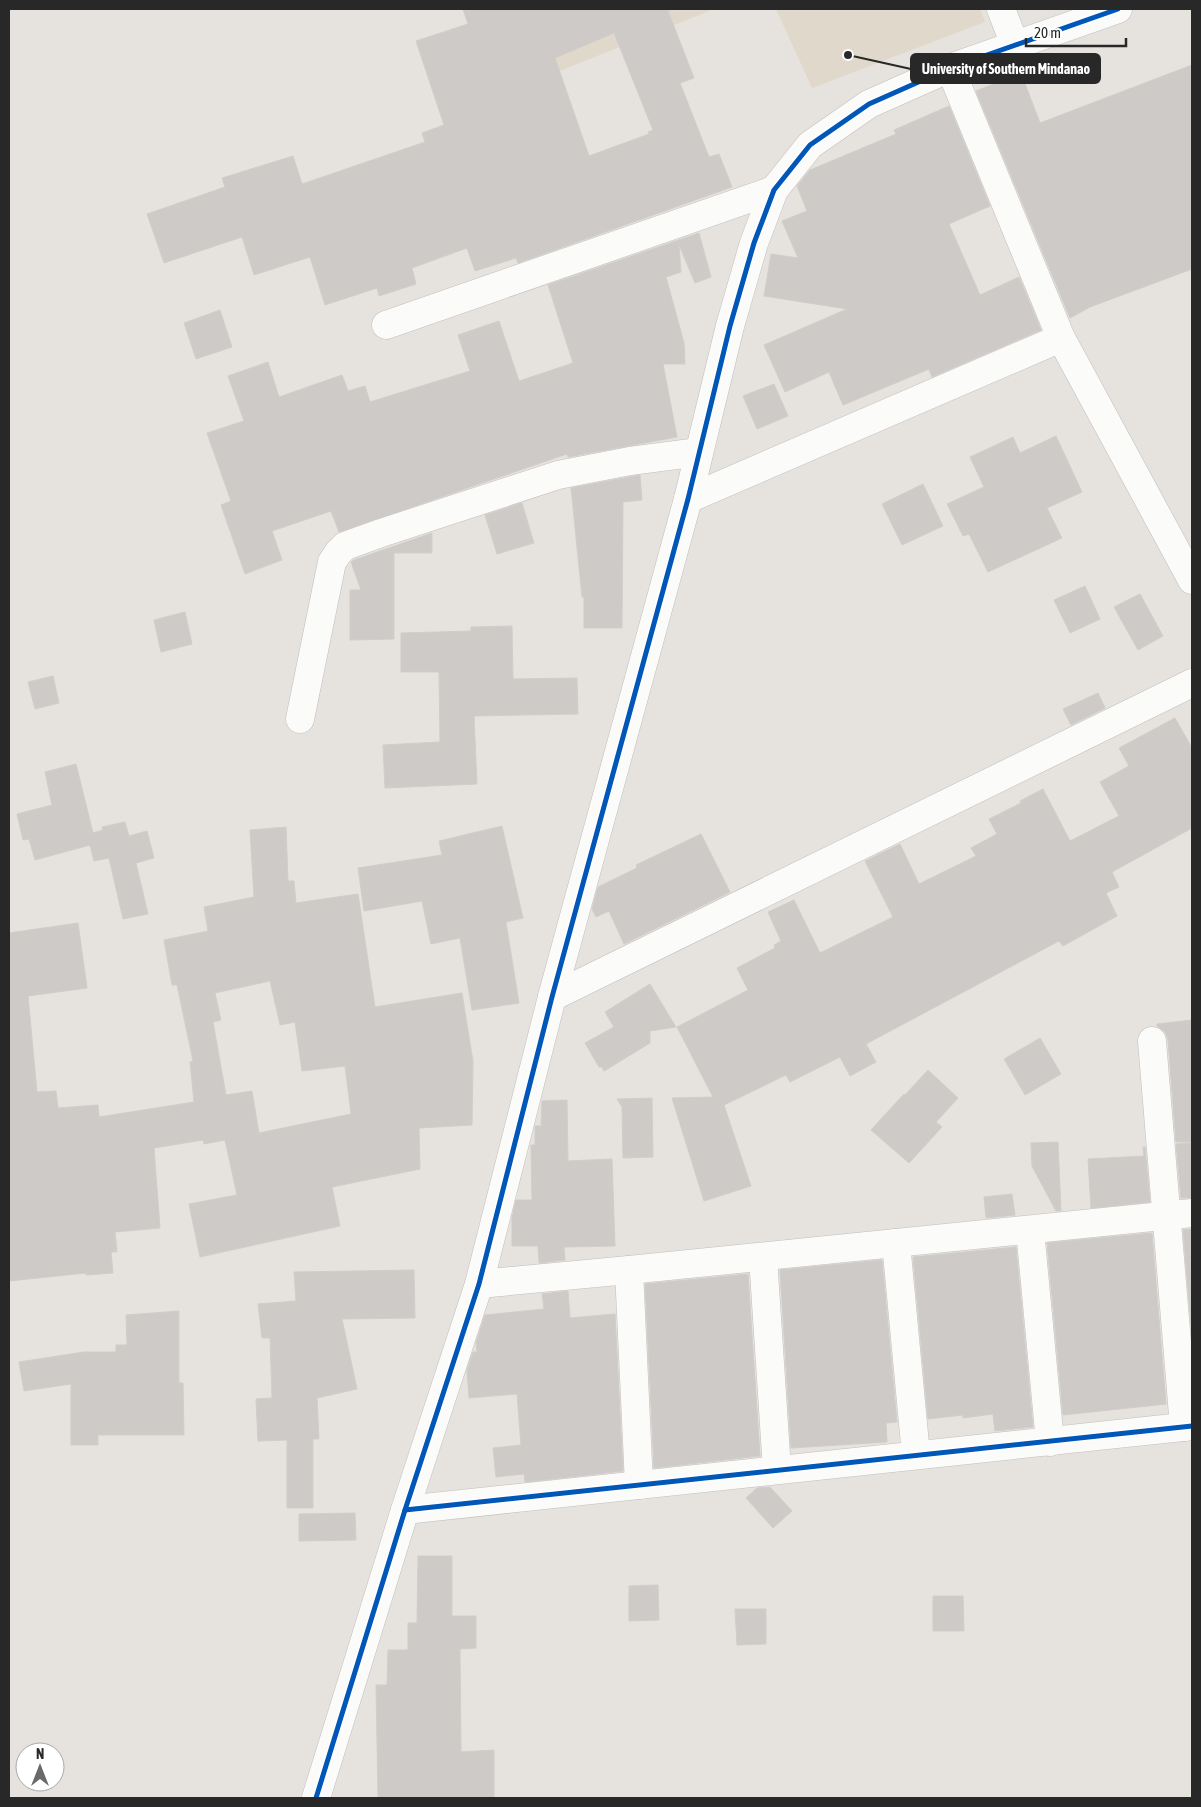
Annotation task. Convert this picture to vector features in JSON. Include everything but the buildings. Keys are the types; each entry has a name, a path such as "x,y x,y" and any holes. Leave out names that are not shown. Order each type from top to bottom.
{"street":[{"path":"1001,9 1015,45"},
{"path":"316,1798 405,1510 480,1284 552,997 688,499 730,326 754,243 774,190 810,145 869,104 950,68 1118,9"},
{"path":"950,68 1061,338 1192,580"},
{"path":"386,325 774,190"},
{"path":"688,499 1061,338"},
{"path":"300,719 332,562 345,546 558,475 630,461 699,452"},
{"path":"552,997 1192,683"},
{"path":"405,1510 1188,1426 1180,1215 1152,1041"},
{"path":"480,1284 1180,1215"},
{"path":"1030,1230 1050,1442"},
{"path":"896,1243 916,1455"},
{"path":"763,1257 777,1470"},
{"path":"629,1270 639,1485"}],"shaded area":[{"path":"515,9 714,9 545,77"},
{"path":"776,9 980,9 985,22 812,88"}],"cycle path":[{"path":"316,1798 405,1510 479,1284 552,997 688,499 730,326 754,243 774,190 810,145 869,104 950,68 1118,9"},
{"path":"405,1510 1192,1426"}],"place":[{"name":"University of Southern Mindanao","path":"848,55"}]}
